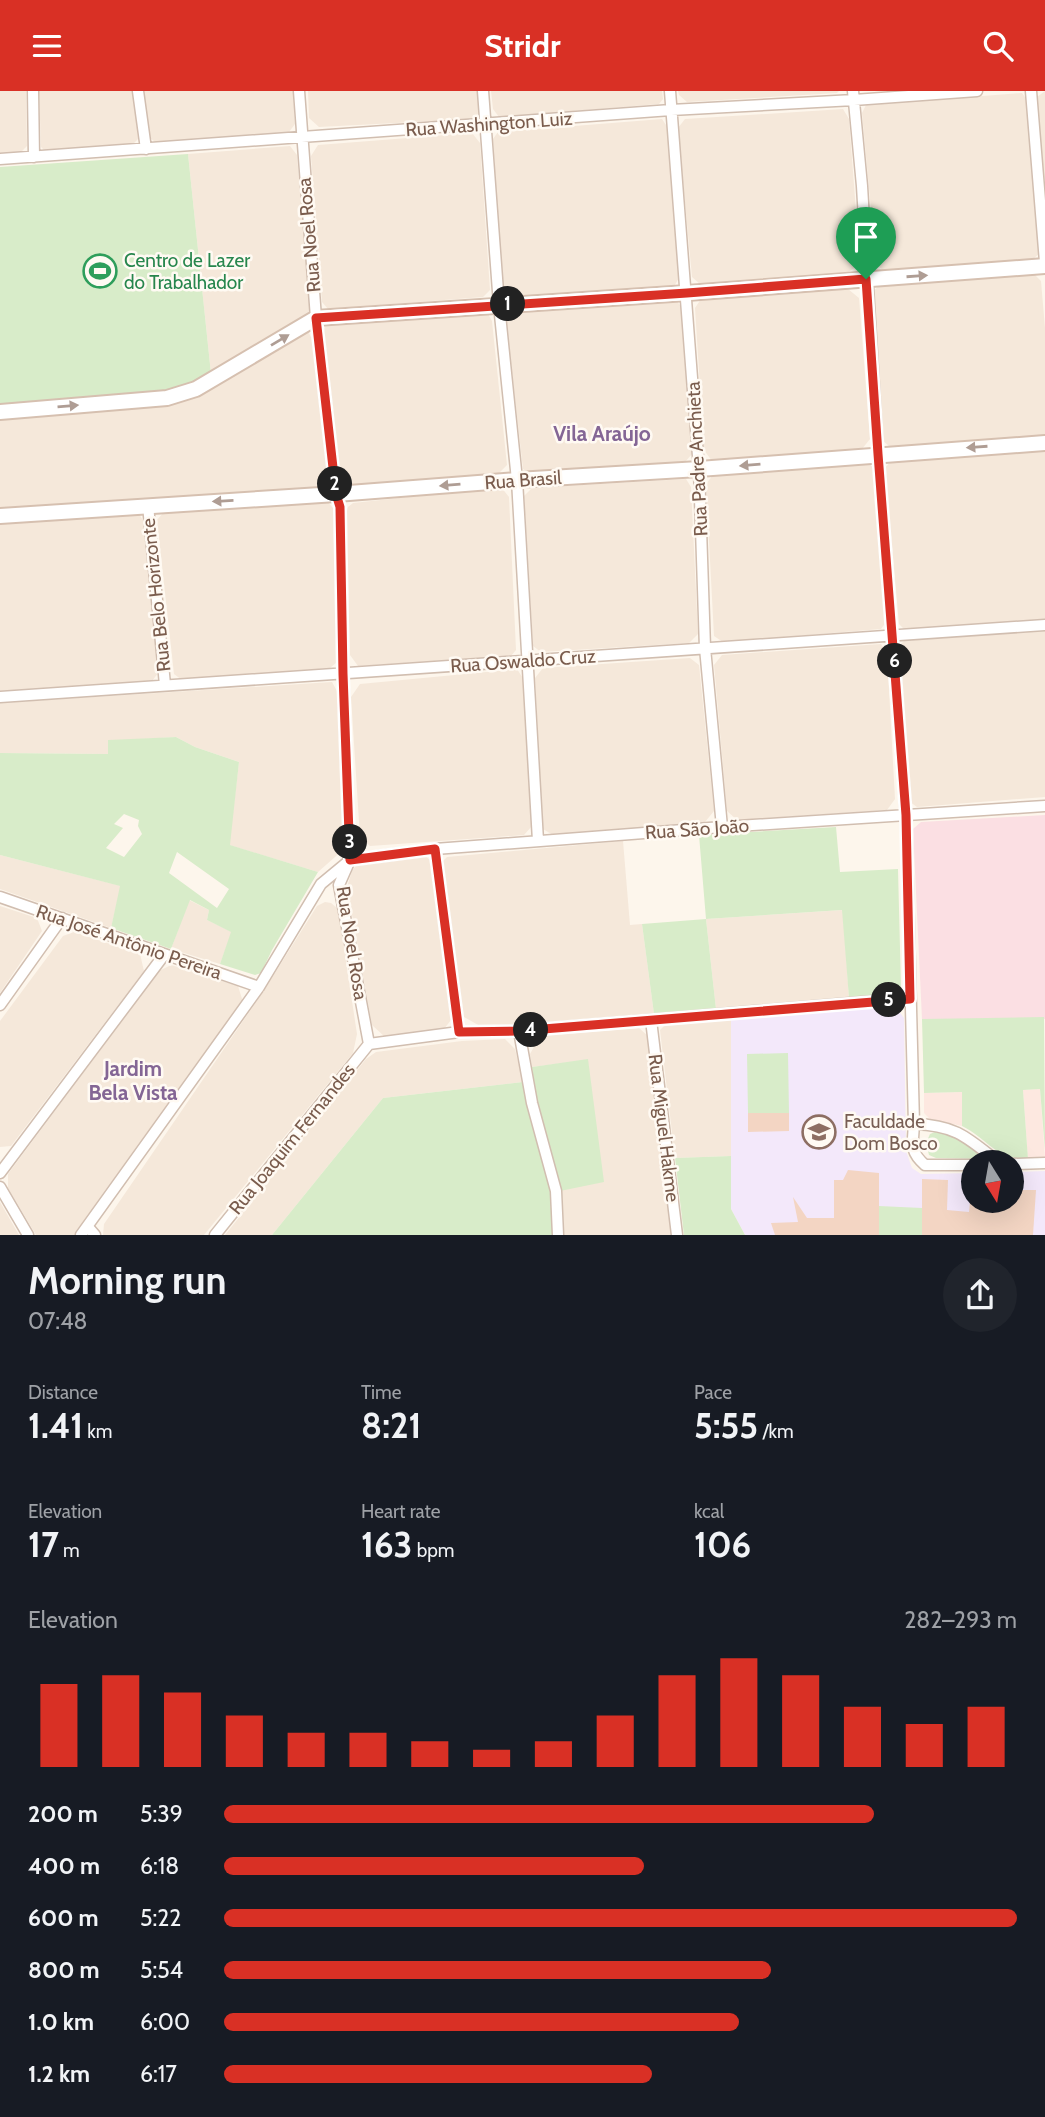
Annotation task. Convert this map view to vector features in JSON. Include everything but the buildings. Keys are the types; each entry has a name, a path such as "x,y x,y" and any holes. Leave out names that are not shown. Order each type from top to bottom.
{"street":[{"path":"33,91 34,157"},
{"path":"138,91 146,149"},
{"name":"Rua Noel Rosa","path":"299,91 316,318 336,494 340,507 350,860 339,885 369,1044"},
{"path":"483,91 499,305 517,480 538,842"},
{"name":"Rua Padre Anchieta","path":"670,91 699,469 705,648 722,827"},
{"name":"Rua Washington Luiz","path":"0,159 854,96 978,91"},
{"path":"0,412 167,398 196,389 316,318 687,293 1045,264 1031,91"},
{"path":"854,96 906,815 913,1148 915,1156 925,1165 961,1165"},
{"name":"Rua Brasil","path":"0,516 1045,443"},
{"name":"Rua Belo Horizonte","path":"148,505 165,685"},
{"name":"Rua Oswaldo Cruz","path":"0,697 1045,625"},
{"name":"Rua São João","path":"350,860 435,849 1045,806"},
{"path":"435,849 459,1032"},
{"path":"81,1235 90,1232 259,987 321,884 350,860"},
{"name":"Rua José Antônio Pereira","path":"0,897 259,987"},
{"path":"0,1005 62,918"},
{"path":"0,1173 164,955"},
{"path":"369,1044 459,1032 519,1031 910,999"},
{"name":"Rua Miguel Hakme","path":"651,1020 677,1235"},
{"path":"519,1031 532,1103 556,1191 558,1235"},
{"name":"Rua Joaquim Fernandes","path":"215,1235 369,1044"},
{"path":"914,1124 940,1126 962,1134 983,1150"},
{"path":"1024,1164 1045,1163"},
{"path":"0,1187 28,1235"}],"shaded area":[{"path":"0,91 26,91 27,146 20,153 0,154"},
{"path":"39,91 134,91 138,139 133,144 46,152 41,147"},
{"path":"143,91 293,91 295,124 289,132 158,144 150,138"},
{"path":"308,91 477,91 479,113 473,119 319,127 309,118"},
{"path":"491,91 662,91 663,99 659,104 499,117 493,109"},
{"path":"678,91 839,91 687,102"},
{"path":"1045,91 1045,187 1037,97"},
{"path":"1022,93 1027,100 1039,254 1033,259 885,272 876,264 862,113 866,105"},
{"path":"843,109 849,119 860,264 847,273 701,285 692,277 678,128 685,119"},
{"path":"662,119 668,128 679,278 673,288 509,297 502,289 493,139 498,132"},
{"path":"472,133 480,143 490,290 483,297 328,309 322,302 311,156 318,145"},
{"path":"290,146 297,155 310,310 305,317 211,374 188,154"},
{"path":"1035,275 1041,281 1045,328 1045,435 890,447 881,439 871,293 880,285"},
{"path":"848,289 859,298 870,439 862,449 712,461 704,450 695,308 701,299"},
{"path":"676,300 683,309 692,454 685,462 529,473 523,469 506,319 510,311"},
{"path":"487,312 492,321 507,465 498,474 348,487 340,480 322,334 326,324"},
{"path":"301,332 309,333 313,342 328,479 320,488 0,509 0,417 168,402"},
{"path":"1045,447 1045,620 905,630 899,624 885,468 891,461"},
{"path":"867,461 875,470 886,622 881,629 723,642 714,636 706,484 713,475"},
{"path":"686,479 691,487 698,634 689,643 541,652 533,646 524,496 532,488"},
{"path":"501,487 509,497 516,650 511,656 358,666 350,655 346,515 348,507 353,503"},
{"path":"327,501 333,508 337,662 330,668 182,680 174,674 157,520 163,513"},
{"path":"139,514 144,522 159,672 152,681 0,691 0,524"},
{"path":"1045,631 1045,797 917,807 910,802 897,648 904,641"},
{"path":"881,644 887,653 895,799 887,810 737,820 727,811 714,665 722,655"},
{"path":"690,658 699,665 714,811 705,822 553,835 543,829 535,678 543,668"},
{"path":"517,669 524,680 532,826 524,835 370,846 360,837 351,697 360,684"},
{"path":"332,682 338,693 345,840 343,850 318,872 229,845 239,762 195,747 176,737 108,741 109,754 0,753 0,703"},
{"path":"1045,815 1045,1019 922,1019 913,829 921,822"},
{"path":"623,841 630,925 642,924 654,1014 480,1026 464,1017 441,863 447,857"},
{"path":"0,855 121,886 111,928 0,889"},
{"path":"424,855 431,861 451,1020 444,1029 385,1037 372,1025 347,887 357,864"},
{"path":"189,900 209,910 207,920 232,932 220,964 171,949"},
{"path":"325,902 337,908 339,915 357,1034 353,1053 204,1235 103,1235 104,1224 265,989 317,906"},
{"path":"0,906 37,918 42,931 0,993"},
{"path":"843,910 849,998 716,1009 706,919"},
{"path":"74,932 140,954 144,971 11,1146 0,1147 0,1021 63,936"},
{"path":"171,965 238,986 243,1002 75,1235 36,1235 8,1188 8,1174 159,971"},
{"name":"Faculdade Dom Bosco","path":"891,1007 898,1010 904,1018 906,1151 912,1168 921,1174 961,1173 961,1213 1024,1213 1024,1172 1045,1171 1045,1235 745,1235 731,1209 731,1018"},
{"path":"731,1018 731,1156 675,1158 660,1030 667,1023"},
{"path":"639,1028 648,1036 672,1235 563,1235 560,1191 588,1060 532,1067 530,1054 540,1036"},
{"path":"505,1039 515,1049 523,1082 383,1098 272,1235 225,1235 366,1059 376,1052 462,1041"},
{"path":"1040,1089 1045,1158 1028,1159 1023,1090"},
{"path":"962,1092 962,1126 930,1119 924,1113 924,1093"},
{"path":"0,1202 19,1235 0,1235"}],"green space":[{"name":"Centro de Lazer do Trabalhador","path":"188,154 211,374 166,392 0,405 0,167"},
{"path":"176,737 195,747 239,762 230,845 318,872 261,973 255,975 220,964 231,932 207,920 209,910 190,900 171,949 111,928 120,886 0,855 0,753 108,754 108,740","holes":["124,814 139,820 138,826 142,834 124,857 106,848 123,828 114,824","177,852 229,889 217,908 169,873"]},
{"path":"836,827 840,872 898,869 901,988 892,994 849,998 842,910 706,919 699,835"},
{"path":"706,919 716,1009 654,1014 642,924"},
{"path":"1044,1017 1045,1150 1040,1089 1023,1090 1028,1159 1024,1159 1024,1150 997,1150 962,1126 962,1092 924,1093 922,1019"},
{"path":"788,1053 789,1113 748,1113 747,1054"},
{"path":"588,1059 604,1182 560,1191 536,1101 532,1067"},
{"path":"523,1082 552,1192 552,1235 272,1235 383,1098"},
{"path":"935,1132 950,1135 977,1150 961,1150 961,1159 936,1158 929,1155 926,1143 930,1134"},
{"path":"731,1156 731,1209 745,1235 684,1235 675,1158"},
{"path":"879,1206 922,1208 922,1235 879,1235"}],"place":[{"name":"Centro de Lazer do Trabalhador","path":"100,271"},
{"name":"Faculdade Dom Bosco","path":"819,1132"}],"district":[{"name":"Vila Araújo","path":"602,433"},
{"name":"Jardim Bela Vista","path":"133,1080"}],"route":[{"path":"866,279 906,815 910,999 519,1031 459,1032 435,849 350,860 340,507 336,494 316,318 866,279"}]}
